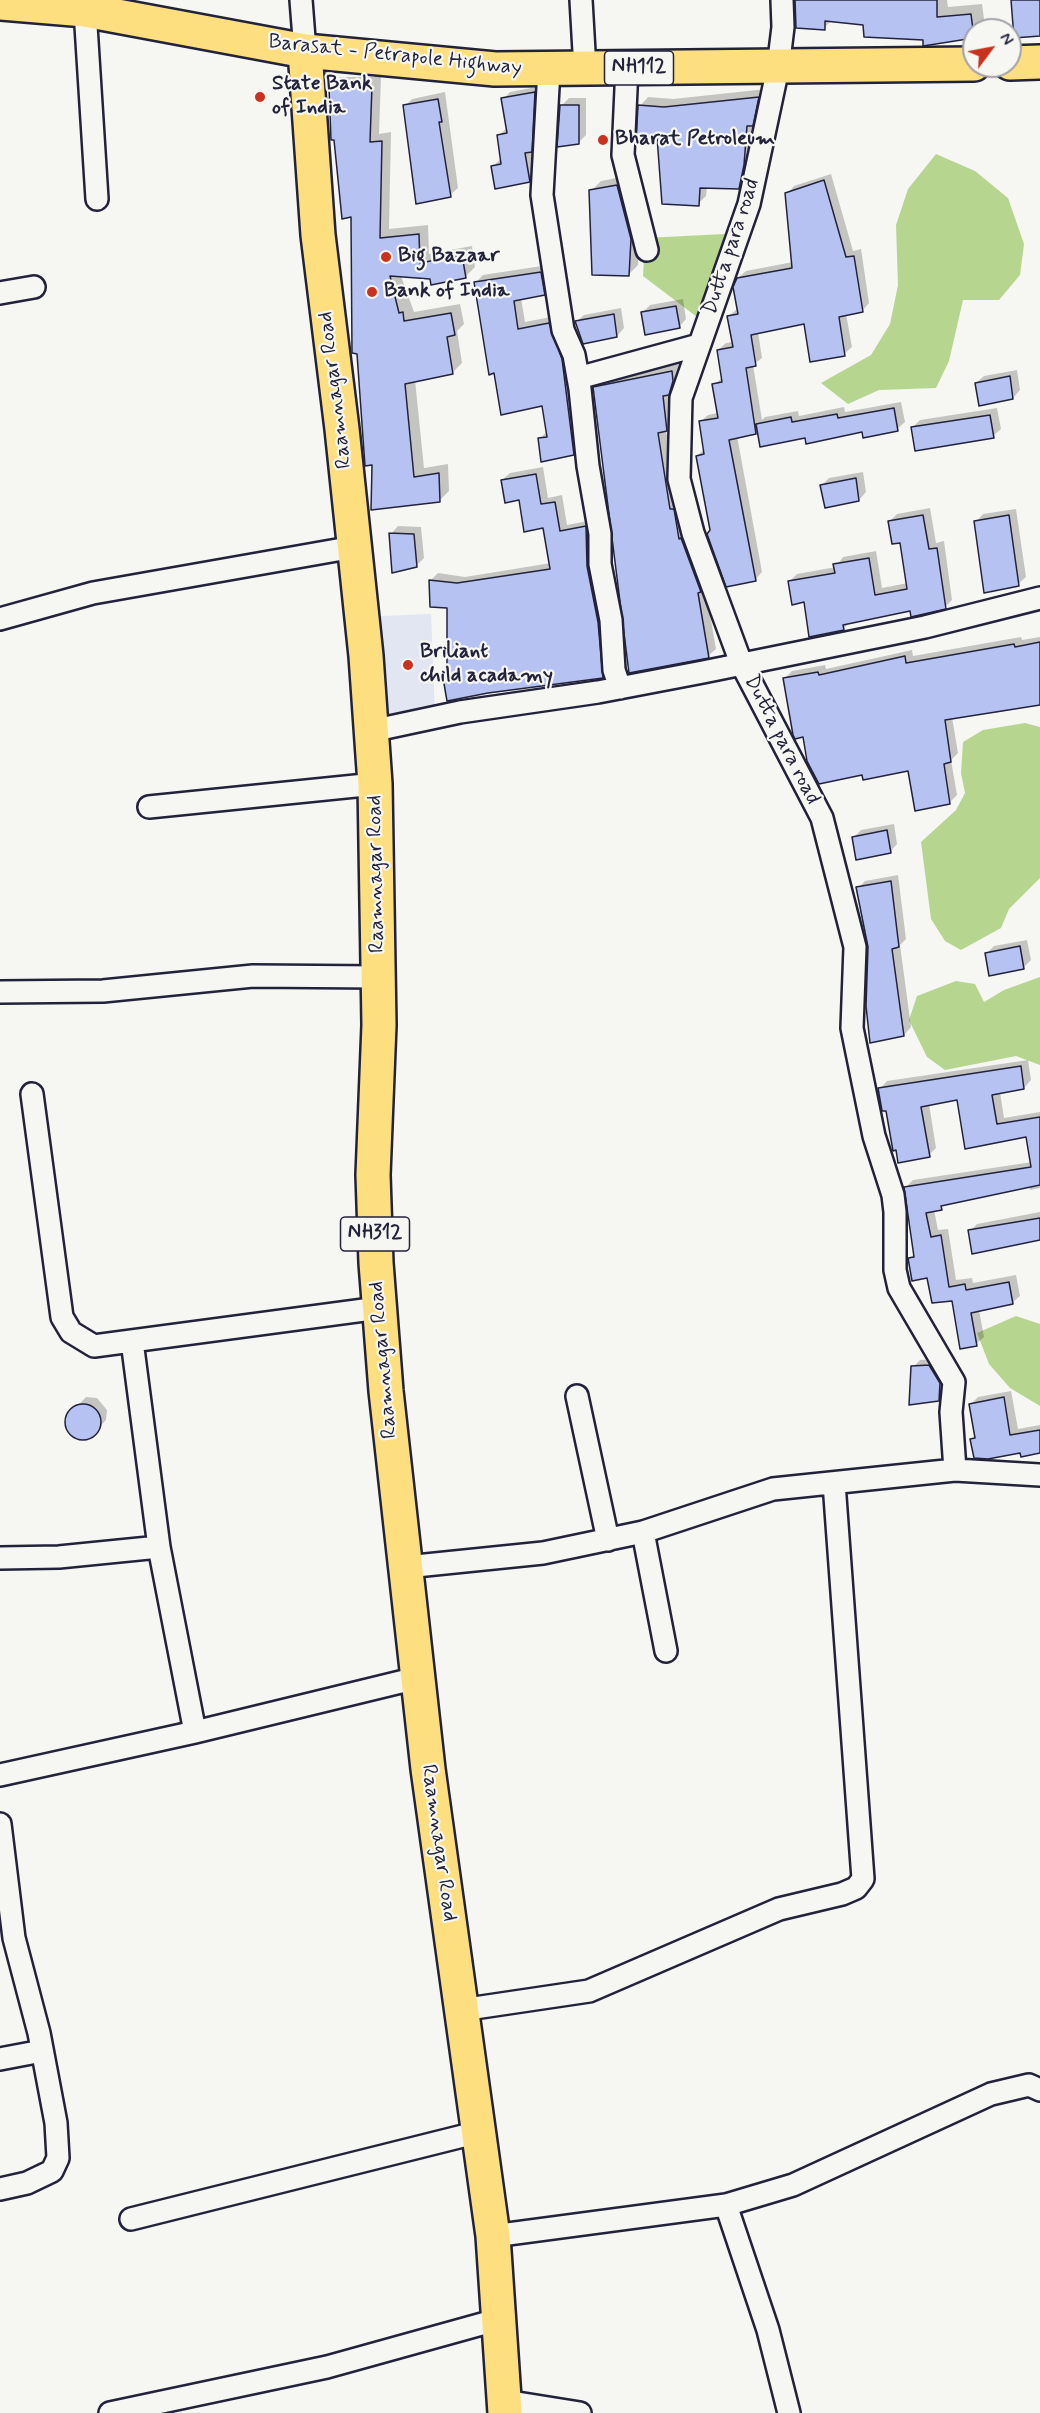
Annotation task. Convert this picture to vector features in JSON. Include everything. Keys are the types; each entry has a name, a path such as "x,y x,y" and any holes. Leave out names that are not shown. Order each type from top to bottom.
{"highway":[{"name":"Barasat - Petrapole Highway","path":"8,2 85,10 306,51 495,69 778,68 962,64"},
{"name":"Raamnagar Road","path":"306,51 318,236 354,547 375,784 379,1083 373,1175 379,1308 394,1477 417,1678 493,2236 505,2407"},
{"path":"1022,63 1040,62"}],"street":[{"path":"301,0 306,51"},
{"path":"580,0 585,69"},
{"name":"Dutta para road","path":"782,0 783,27 778,68 749,204 681,398 679,479 693,533 741,663 822,818 855,947 852,1028 873,1137 893,1195 895,1270 899,1288 954,1382 951,1412 955,1470"},
{"path":"85,10 97,199"},
{"path":"627,67 623,155 647,250"},
{"path":"549,69 542,195 563,330 574,355 578,378 600,534 600,564 611,620 614,670 620,688"},
{"path":"0,293 34,287"},
{"path":"578,378 699,345"},
{"path":"0,619 93,593 354,547"},
{"path":"371,731 460,712 620,688 925,627 1040,598"},
{"path":"149,807 375,784"},
{"path":"0,992 103,991 253,976 379,978"},
{"path":"32,1094 62,1317 71,1332 94,1346 379,1308"},
{"path":"132,1341 159,1547 195,1732"},
{"path":"577,1396 608,1540"},
{"path":"406,1567 543,1553 608,1540 644,1532 773,1489 955,1470 1040,1475"},
{"path":"461,2010 589,1990 779,1909 849,1891 856,1888 863,1879 834,1483"},
{"path":"644,1532 666,1652"},
{"path":"0,1558 59,1557 159,1547"},
{"path":"0,1775 195,1732 417,1678"},
{"path":"0,1824 14,1938 42,2051 56,2123 57,2158 52,2171 27,2183 0,2189"},
{"path":"0,2059 42,2051"},
{"path":"493,2236 726,2205 793,2185 991,2094 1029,2085 1040,2090"},
{"path":"131,2219 479,2132"},
{"path":"726,2205 768,2330 789,2413"},
{"path":"110,2413 327,2367 500,2319"},
{"path":"505,2407 580,2413"}],"shaded area":[{"name":"Briliant child acadamy","path":"431,614 435,714 387,723 380,616"}],"green space":[{"path":"936,154 975,171 1008,198 1024,244 1020,275 999,300 963,300 949,361 936,388 879,390 848,404 821,383 871,355 890,324 898,285 896,225 908,189"},
{"path":"725,234 697,317 643,276 645,238"},
{"path":"1025,723 1040,727 1040,878 1009,909 1001,928 961,950 945,941 931,919 921,842 956,810 965,793 961,773 963,742 983,730"},
{"path":"1040,977 1040,1065 1016,1056 945,1070 927,1057 909,1020 917,996 956,981 975,984 984,1002 1004,990"},
{"path":"1016,1316 1040,1324 1040,1406 1010,1388 989,1364 977,1333"}],"building":[{"path":"795,0 937,0 937,17 971,14 972,18 962,18 962,40 923,46 923,40 864,37 863,25 825,21 825,30 796,28"},
{"path":"1011,0 1040,0 1040,36 1022,37 1022,18 1012,18"},
{"path":"372,86 370,142 382,141 380,238 419,234 420,263 462,255 466,278 431,285 430,279 390,276 399,313 403,312 404,321 451,313 455,335 447,337 453,374 405,384 414,477 439,473 440,502 371,510 372,465 365,466 357,354 352,353 351,217 342,219 334,140 331,140 329,87"},
{"path":"535,92 532,152 525,153 530,182 495,189 491,166 501,164 497,135 507,133 501,98"},
{"path":"759,97 753,126 747,126 744,165 739,189 700,188 699,206 662,204 657,137 636,142 638,105 664,107"},
{"path":"438,99 442,122 439,122 451,197 416,204 403,105"},
{"path":"560,105 579,105 579,144 557,147"},
{"path":"824,180 846,257 854,256 863,312 839,317 845,356 810,362 804,324 751,335 756,366 746,368 756,434 729,440 756,581 726,587 707,534 710,530 696,456 704,454 699,421 718,418 712,384 722,382 717,350 733,347 727,316 738,314 733,287 737,278 792,268 785,193"},
{"path":"617,185 631,239 629,276 592,275 589,190"},
{"path":"541,272 545,295 514,301 518,329 549,323 562,359 574,455 541,462 538,438 547,437 542,406 501,415 494,373 489,375 474,282"},
{"path":"676,306 680,328 645,335 641,312"},
{"path":"614,314 617,337 583,344 575,321"},
{"path":"672,371 673,381 669,395 663,396 667,431 658,433 670,509 674,509 679,539 681,538 701,592 698,593 709,658 629,673 593,387"},
{"path":"1010,376 1013,399 979,406 975,383"},
{"path":"894,408 898,431 863,438 862,432 806,444 805,438 760,447 756,424 791,417 792,422 837,414 838,418"},
{"path":"990,415 994,438 915,451 911,427"},
{"path":"536,474 541,504 555,502 560,531 586,526 587,566 598,622 603,678 488,693 447,701 443,678 447,677 447,608 430,607 429,580 457,583 550,569 543,528 524,532 519,500 505,503 501,480"},
{"path":"856,478 859,501 825,508 820,485"},
{"path":"923,515 929,549 937,548 946,609 911,617 910,611 843,625 844,630 809,637 804,602 792,605 788,581 835,573 833,564 869,558 875,595 907,589 900,543 892,544 888,521"},
{"path":"1009,515 1019,586 984,593 974,521"},
{"path":"389,533 414,534 417,567 392,573"},
{"path":"1040,642 1040,705 945,720 951,762 944,764 950,804 915,811 908,771 863,780 862,775 819,784 807,761 803,737 795,739 793,735 783,678 818,672 819,675 905,656 906,663 1014,644 1015,647"},
{"path":"887,830 891,853 856,860 852,837"},
{"path":"891,881 899,947 892,949 904,1036 870,1043 866,1006 868,947 856,887"},
{"path":"1020,946 1024,969 989,976 985,953"},
{"path":"1021,1066 1024,1089 992,1095 997,1124 1040,1117 1040,1185 941,1206 942,1210 926,1213 931,1237 941,1235 949,1287 965,1284 966,1290 1009,1282 1013,1304 971,1313 977,1346 960,1349 952,1301 932,1303 927,1278 912,1281 908,1258 914,1257 904,1187 1031,1167 1026,1137 965,1149 957,1100 921,1107 930,1157 898,1163 896,1150 893,1151 886,1111 882,1111 878,1088"},
{"path":"1040,1218 1040,1240 972,1254 968,1230"},
{"path":"929,1365 940,1383 939,1401 909,1405 911,1366"},
{"path":"1004,1397 1010,1435 1040,1430 1040,1453 1021,1457 1020,1453 988,1459 974,1458 970,1439 975,1438 969,1404"},
{"path":"83,1404 96,1409 101,1422 96,1435 83,1440 70,1435 65,1422 70,1409"}],"place":[{"name":"State Bank of India","path":"260,97"},
{"name":"Bharat Petroleum","path":"603,140"},
{"name":"Big Bazaar","path":"386,257"},
{"name":"Bank of India","path":"372,292"},
{"name":"Briliant child acadamy","path":"408,665"}]}
